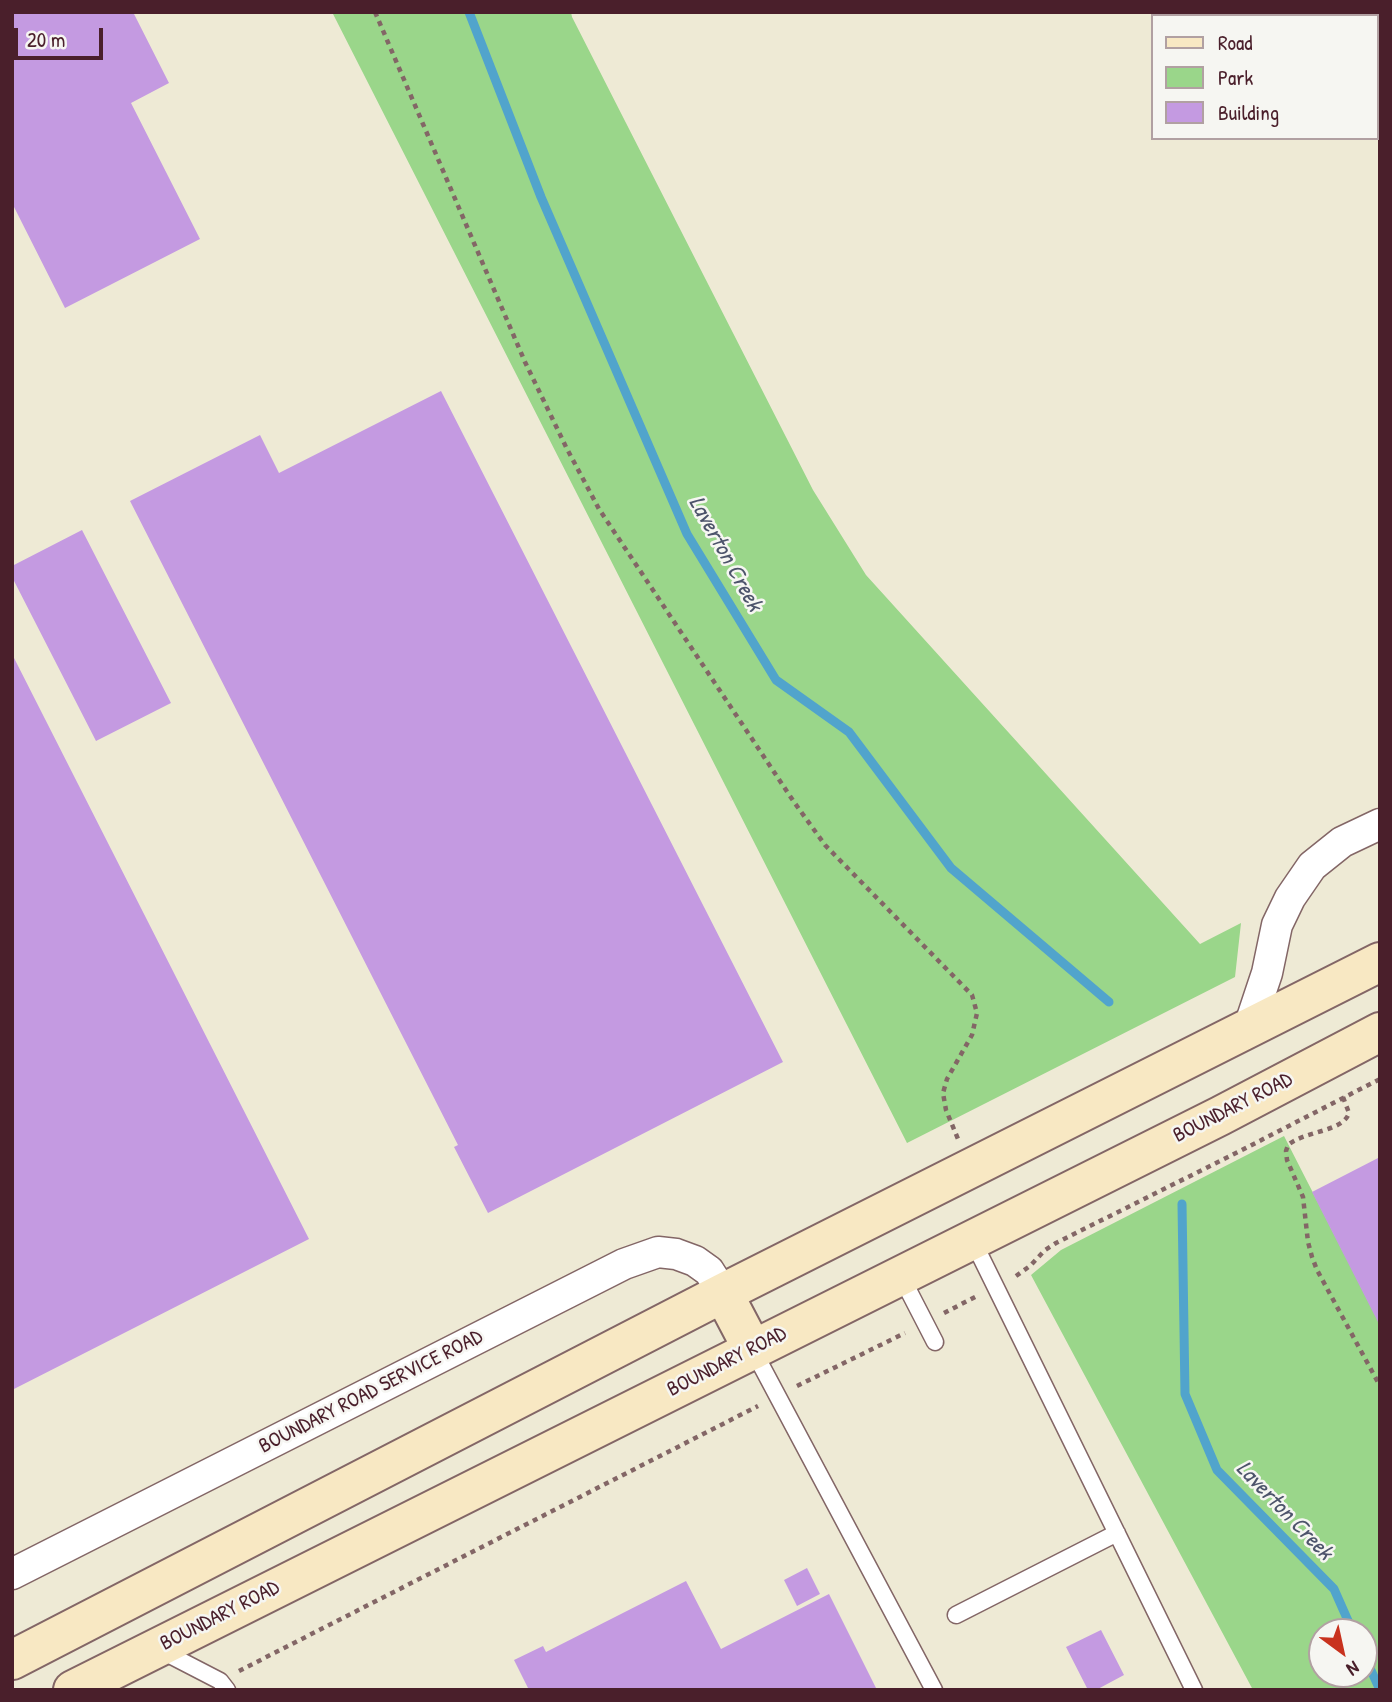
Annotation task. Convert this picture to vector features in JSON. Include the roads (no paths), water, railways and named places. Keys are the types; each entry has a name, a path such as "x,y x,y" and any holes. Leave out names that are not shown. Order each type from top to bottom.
{"main road":[{"path":"12,1660 723,1293 1380,962"},
{"name":"BOUNDARY ROAD","path":"72,1690 753,1350 1380,1032"},
{"path":"723,1293 753,1350"}],"street":[{"path":"1248,1030 1268,973 1277,925 1290,898 1312,866 1342,842 1380,824"},
{"name":"BOUNDARY ROAD SERVICE ROAD","path":"12,1574 624,1264 658,1252 676,1254 709,1270 723,1293"}],"lane":[{"path":"972,1239 1194,1690"},
{"path":"901,1275 934,1342"},
{"path":"753,1350 934,1690"},
{"path":"956,1615 1117,1533"},
{"path":"156,1647 223,1685"}],"waterway":[{"name":"Laverton Creek","path":"469,12 541,197 687,534 776,680 849,732 951,868 1109,1002"},
{"name":"Laverton Creek","path":"1182,1204 1185,1394 1217,1470 1334,1589 1347,1618"},
{"name":"Laverton Creek","path":"1378,1686 1380,1690"}]}
